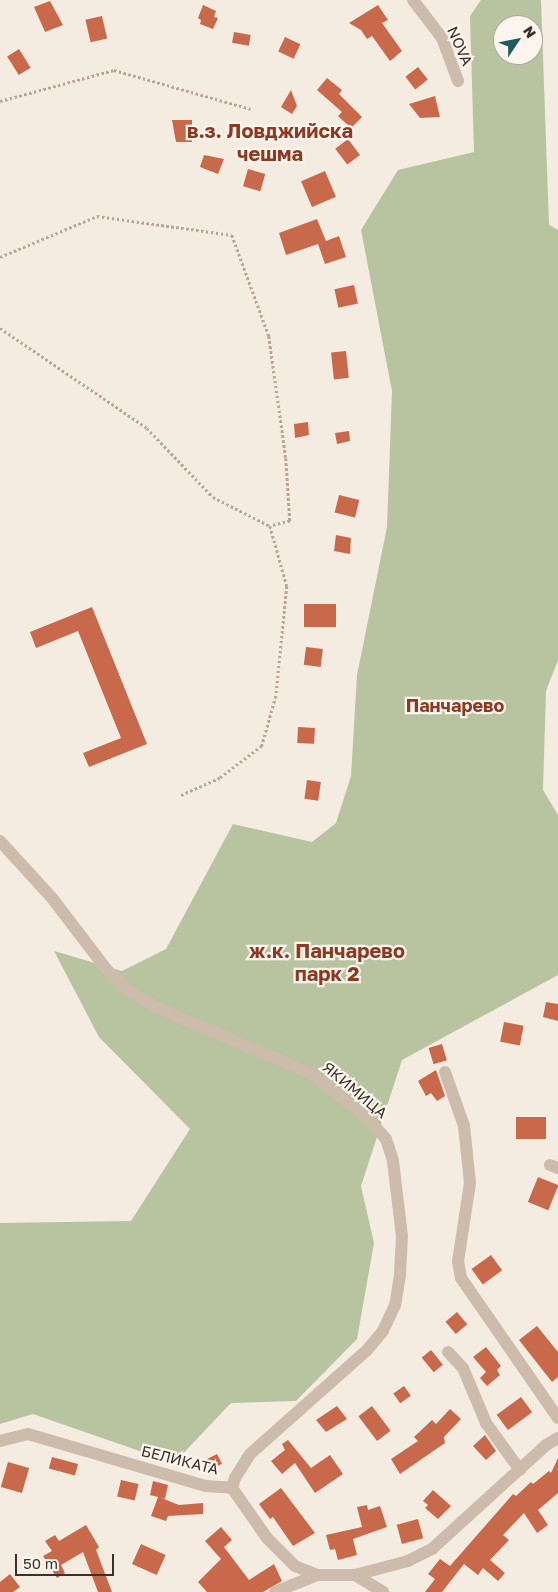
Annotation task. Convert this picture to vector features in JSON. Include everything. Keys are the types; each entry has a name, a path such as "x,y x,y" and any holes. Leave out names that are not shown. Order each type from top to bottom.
{"street":[{"name":"NOVA","path":"417,1 442,38 458,81"},
{"name":"ЯКИМИЦА","path":"0,841 52,898 107,970 125,988 155,1007 312,1074 368,1119 386,1139 393,1161 402,1236 400,1275 395,1305 383,1331 366,1351 250,1454 235,1478 232,1488"},
{"path":"445,1072 464,1126 470,1183 459,1269 467,1289 558,1418"},
{"path":"448,1352 463,1368 486,1423 520,1470"},
{"name":"БЕЛИКАТА","path":"0,1441 28,1434 206,1486 232,1488 267,1538 295,1566 317,1575"},
{"path":"275,1592 317,1575 355,1575 408,1561 433,1548 558,1438"},
{"path":"355,1575 382,1592"}],"path":[{"path":"0,101 114,70 251,109"},
{"path":"0,257 97,216 232,235 269,336 286,458 290,521 270,526 212,497 147,428 0,328"},
{"path":"180,796 220,778 262,746 276,696 287,586 270,526"}],"green space":[{"path":"481,0 541,0 542,15 493,15 493,65 543,65 543,56 549,225 558,230 558,660 546,691 543,790 558,815 558,975 402,1060 361,1186 374,1243 357,1339 296,1401 231,1403 174,1463 33,1414 0,1424 0,1223 131,1221 190,1129 99,1037 54,951 122,971 166,949 233,824 312,842 336,823 351,776 357,675 387,527 392,391 361,230 398,170 474,152 470,16"}],"building":[{"path":"50,1 63,25 45,32 34,7"},
{"path":"203,5 216,11 214,17 218,18 213,29 200,24 201,20 198,18"},
{"path":"378,5 388,20 382,23 402,51 390,61 372,36 367,39 361,30 349,23"},
{"path":"102,16 107,38 91,42 85,20"},
{"path":"234,32 251,35 249,46 232,43"},
{"path":"285,37 300,44 294,59 278,52"},
{"path":"19,49 31,68 19,75 7,56"},
{"path":"418,67 428,80 415,89 405,77"},
{"path":"327,78 342,90 339,94 362,117 351,128 338,116 342,112 317,90"},
{"path":"291,90 297,106 292,114 281,107"},
{"path":"435,96 440,117 420,118 409,104"},
{"path":"172,120 192,120 192,142 176,142"},
{"path":"348,139 360,155 347,165 335,149"},
{"path":"204,155 224,159 218,174 200,167"},
{"path":"248,169 265,174 260,191 243,186"},
{"path":"325,171 336,197 312,207 301,181"},
{"path":"317,219 326,241 339,236 346,257 325,264 318,244 286,255 279,233"},
{"path":"354,285 358,304 338,308 334,289"},
{"path":"346,351 349,378 334,379 331,353"},
{"path":"308,422 309,435 295,438 294,424"},
{"path":"349,431 350,441 337,444 335,433"},
{"path":"339,495 359,500 355,518 335,512"},
{"path":"336,535 351,538 350,554 334,551"},
{"path":"304,604 336,604 336,627 304,627"},
{"path":"92,607 147,744 89,767 83,753 121,738 78,631 36,648 30,632"},
{"path":"306,647 323,649 321,667 304,665"},
{"path":"298,727 315,728 314,744 297,743"},
{"path":"307,780 321,782 318,801 304,799"},
{"path":"546,1002 558,1004 558,1021 543,1017"},
{"path":"504,1022 524,1026 520,1045 500,1042"},
{"path":"442,1044 447,1060 434,1064 429,1048"},
{"path":"436,1070 445,1096 437,1101 431,1093 426,1096 418,1081"},
{"path":"516,1117 546,1117 546,1139 516,1139"},
{"path":"538,1177 558,1185 548,1210 528,1202"},
{"path":"491,1255 502,1270 483,1284 472,1269"},
{"path":"457,1312 467,1324 456,1334 446,1322"},
{"path":"537,1326 558,1352 558,1377 552,1382 519,1340"},
{"path":"486,1347 501,1366 497,1370 500,1375 487,1386 480,1378 486,1372 473,1357"},
{"path":"431,1350 443,1365 434,1372 422,1358"},
{"path":"404,1386 411,1396 400,1403 393,1393"},
{"path":"521,1397 532,1412 508,1430 497,1415"},
{"path":"337,1406 347,1419 326,1432 316,1420"},
{"path":"372,1406 391,1431 377,1441 358,1416"},
{"path":"450,1409 461,1419 444,1437 445,1443 400,1474 391,1459 418,1441 414,1437 432,1420 436,1424"},
{"path":"485,1435 496,1451 486,1460 473,1446"},
{"path":"288,1440 311,1468 330,1455 343,1474 315,1493 295,1463 282,1474 271,1461 285,1450 282,1444"},
{"path":"217,1454 222,1464 209,1471 204,1461"},
{"path":"52,1457 78,1464 75,1476 49,1469"},
{"path":"558,1458 558,1493 538,1510 548,1525 537,1533 524,1513 503,1535 509,1540 490,1560 505,1573 498,1581 483,1568 478,1575 464,1564 442,1592 425,1592 435,1579 428,1574 440,1559 450,1566 513,1494 516,1496 531,1482 533,1484 549,1471 551,1473"},
{"path":"8,1462 29,1468 22,1493 1,1487"},
{"path":"121,1480 139,1484 135,1501 117,1497"},
{"path":"153,1481 168,1485 165,1499 159,1497 179,1505 203,1503 203,1514 168,1516 166,1521 151,1516 158,1497 150,1495"},
{"path":"281,1488 315,1533 293,1546 273,1517 270,1519 259,1504"},
{"path":"433,1490 451,1506 438,1519 425,1508 428,1505 423,1501"},
{"path":"367,1505 368,1510 380,1506 387,1527 353,1539 357,1555 338,1560 335,1549 330,1550 326,1535 362,1527 357,1507"},
{"path":"418,1519 423,1538 402,1544 397,1525"},
{"path":"86,1525 99,1547 96,1550 112,1592 98,1592 83,1552 61,1565 65,1573 57,1578 43,1556 52,1551 45,1541 55,1535 59,1541"},
{"path":"221,1527 232,1540 224,1547 249,1580 274,1564 282,1581 263,1592 207,1592 198,1582 221,1559 205,1541"},
{"path":"141,1544 166,1555 157,1575 132,1564"},
{"path":"10,1574 20,1587 13,1592 0,1592 0,1582"}],"district":[{"name":"в.з. Ловджийска чешма","path":"270,142"},
{"name":"Панчарево","path":"455,705"},
{"name":"ж.к. Панчарево парк 2","path":"327,962"}]}
